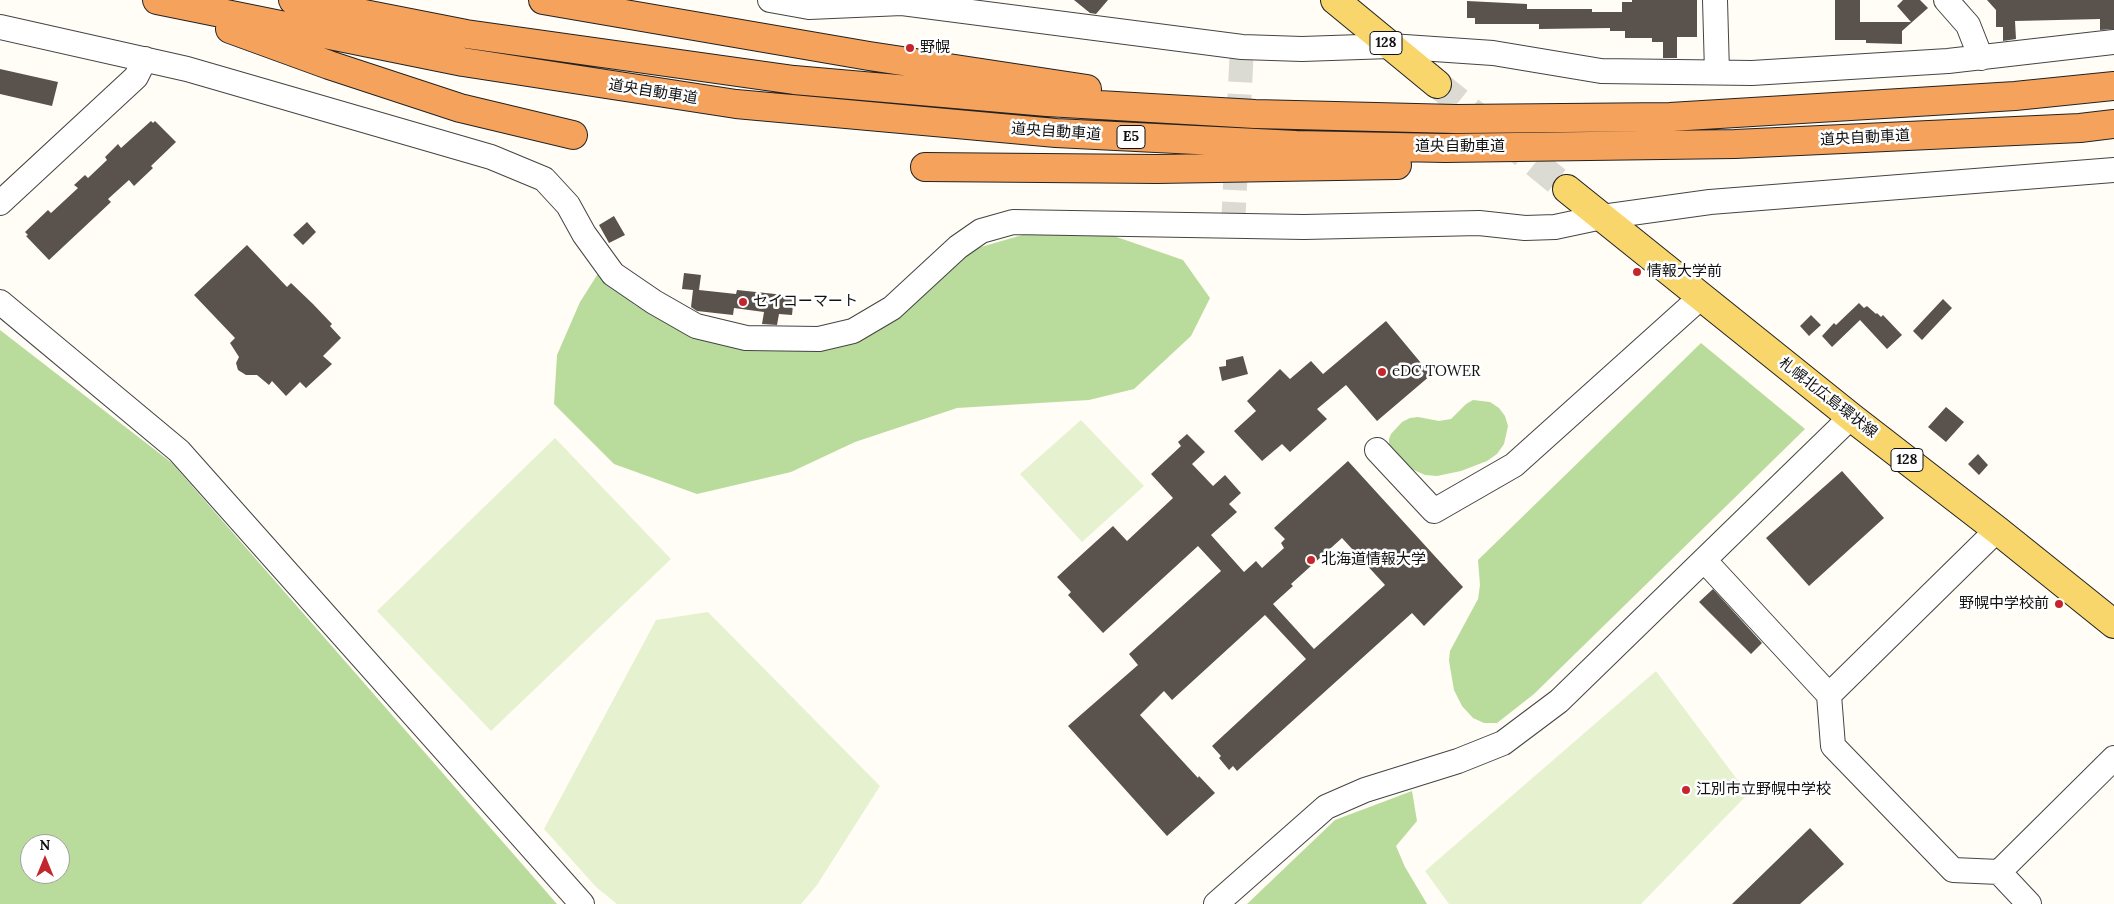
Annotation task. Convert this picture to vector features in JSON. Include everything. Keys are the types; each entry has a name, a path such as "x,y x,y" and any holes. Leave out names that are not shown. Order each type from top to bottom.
{"highway":[{"path":"150,0 329,65 460,108 573,135"},
{"name":"道央自動車道","path":"157,0 463,62 736,104 1056,133 1296,146 1445,148 1735,144 2080,128 2114,124"},
{"name":"道央自動車道","path":"292,0 466,34 794,80 1047,102 1255,114 1456,119 1670,117 2015,96 2114,86"},
{"path":"543,0 869,56 1255,114"},
{"path":"926,167 1157,169 1445,164 1735,144"}],"main road":[{"name":"128","path":"1335,0 1437,84"},
{"name":"札幌北広島環状線","path":"1567,189 1851,417 1997,530 2114,624"}],"street":[{"path":"770,0 809,7 902,3 999,7 1242,47 1302,50 1390,46 1493,53 1601,71 1752,73 1948,61 2114,42"},
{"path":"1715,0 1716,72"},
{"path":"1946,0 1968,25 1981,58"},
{"path":"0,26 187,68 491,157 544,179 568,206 584,234 613,274 654,302 696,326 746,338 819,339 853,331 892,308 958,246 981,231 1013,222 1304,227 1479,223 1525,228 1555,228 1602,217 1710,202 2114,170"},
{"path":"0,203 136,77 145,59"},
{"path":"1377,450 1434,511 1514,465 1701,297"},
{"path":"0,302 179,451 582,904"},
{"path":"1216,904 1326,807 1365,790 1458,761 1503,743 1559,701 1851,417"},
{"path":"1828,695 1997,530"},
{"path":"1704,560 1828,695 1833,746 1952,870 1999,872 2029,904"},
{"path":"1999,872 2114,758"}],"green space":[{"path":"1043,229 1108,234 1183,260 1210,298 1191,336 1134,389 1089,400 957,408 855,442 791,472 697,494 614,464 554,404 557,355 580,302 599,272 635,305 718,343 843,346 920,298 974,249"},
{"path":"0,330 172,463 557,904 0,904"},
{"path":"1701,343 1805,429 1534,694 1497,723 1484,723 1473,718 1462,706 1454,690 1449,661 1450,651 1478,599 1480,585 1478,560"},
{"path":"1473,400 1490,402 1499,408 1505,416 1508,426 1504,444 1497,454 1487,461 1461,471 1437,476 1425,475 1407,467 1389,448 1391,434 1402,422 1418,417 1439,421 1451,419 1466,404"},
{"path":"1081,420 1144,486 1082,542 1020,474"},
{"path":"555,438 671,559 491,731 377,611"},
{"path":"708,612 880,786 817,885 801,904 617,904 596,887 544,829 656,620"},
{"path":"1656,671 1748,794 1641,904 1449,904 1425,871"},
{"path":"1412,791 1417,821 1396,846 1405,867 1427,904 1247,904 1335,820"}],"building":[{"path":"1074,0 1108,0 1096,14 1090,13"},
{"path":"1632,0 1697,0 1697,37 1677,37 1677,58 1663,58 1663,42 1652,42 1652,38 1625,38 1625,31 1610,31 1610,28 1539,29 1539,24 1475,24 1475,18 1467,18 1467,1 1527,4 1527,9 1592,9 1592,12 1622,12 1622,2 1632,2"},
{"path":"1835,0 1860,0 1860,22 1911,22 1897,6 1903,0 1920,0 1928,8 1902,31 1902,44 1866,43 1866,40 1835,40"},
{"path":"1987,0 2114,0 2114,29 2100,30 2100,19 2015,21 2016,39 2003,41 2003,27 1996,27 1996,10"},
{"path":"0,69 58,82 52,106 0,94"},
{"path":"151,121 153,123 155,121 176,142 151,166 153,168 134,186 129,180 108,199 111,202 49,260 26,236 28,235 25,232 48,210 51,213 78,188 74,185 85,175 88,178 107,160 105,157 118,144 121,148"},
{"path":"614,216 625,235 609,243 599,225"},
{"path":"307,222 316,232 303,245 293,235"},
{"path":"247,245 287,287 291,283 313,304 332,324 330,326 341,338 323,356 332,364 306,388 300,382 286,396 272,381 269,385 257,375 246,375 238,370 236,363 239,357 230,343 235,338 194,295"},
{"name":"セイコーマート","path":"684,273 701,275 699,290 736,294 737,290 794,296 792,315 779,314 777,325 762,324 764,312 734,308 733,315 697,311 691,307 693,290 682,289"},
{"path":"1943,299 1952,308 1922,340 1913,331"},
{"path":"1859,303 1864,308 1867,306 1881,317 1883,315 1902,335 1887,349 1860,320 1832,347 1822,336 1834,323 1836,325"},
{"path":"1811,315 1821,325 1809,336 1800,326"},
{"path":"1386,321 1431,375 1377,421 1346,385 1317,409 1327,419 1290,452 1282,444 1262,461 1234,431 1256,411 1247,401 1280,369 1290,379 1311,361 1323,374"},
{"path":"1243,356 1248,374 1222,381 1219,367 1226,366 1226,360"},
{"path":"1946,407 1964,422 1946,442 1928,427"},
{"path":"1187,434 1205,452 1192,464 1213,486 1225,475 1241,493 1229,504 1237,512 1211,535 1244,572 1256,561 1262,568 1284,548 1281,543 1285,539 1274,528 1348,461 1463,587 1424,626 1412,613 1237,771 1233,766 1229,770 1219,758 1221,756 1212,746 1306,659 1265,615 1172,700 1164,691 1140,715 1198,778 1199,776 1215,793 1167,836 1068,726 1138,665 1129,654 1221,571 1198,546 1103,633 1068,595 1071,592 1057,577 1113,526 1127,541 1173,498 1151,474 1181,446 1178,442","holes":["1342,538 1385,585 1314,649 1273,604 1293,586 1291,584"]},
{"path":"1978,454 1988,465 1979,475 1968,464"},
{"path":"1842,471 1884,518 1809,586 1766,538"},
{"path":"1713,589 1762,643 1751,654 1699,602"},
{"path":"1810,828 1844,864 1800,904 1732,904"}],"tunnel":[{"path":"1233,226 1242,47"},
{"path":"1437,84 1567,189"}],"place":[{"name":"野幌","path":"910,48"},
{"name":"情報大学前","path":"1637,272"},
{"name":"セイコーマート","path":"743,302"},
{"name":"eDC TOWER","path":"1382,372"},
{"name":"北海道情報大学","path":"1311,560"},
{"name":"野幌中学校前","path":"2059,604"},
{"name":"江別市立野幌中学校","path":"1686,790"}]}
